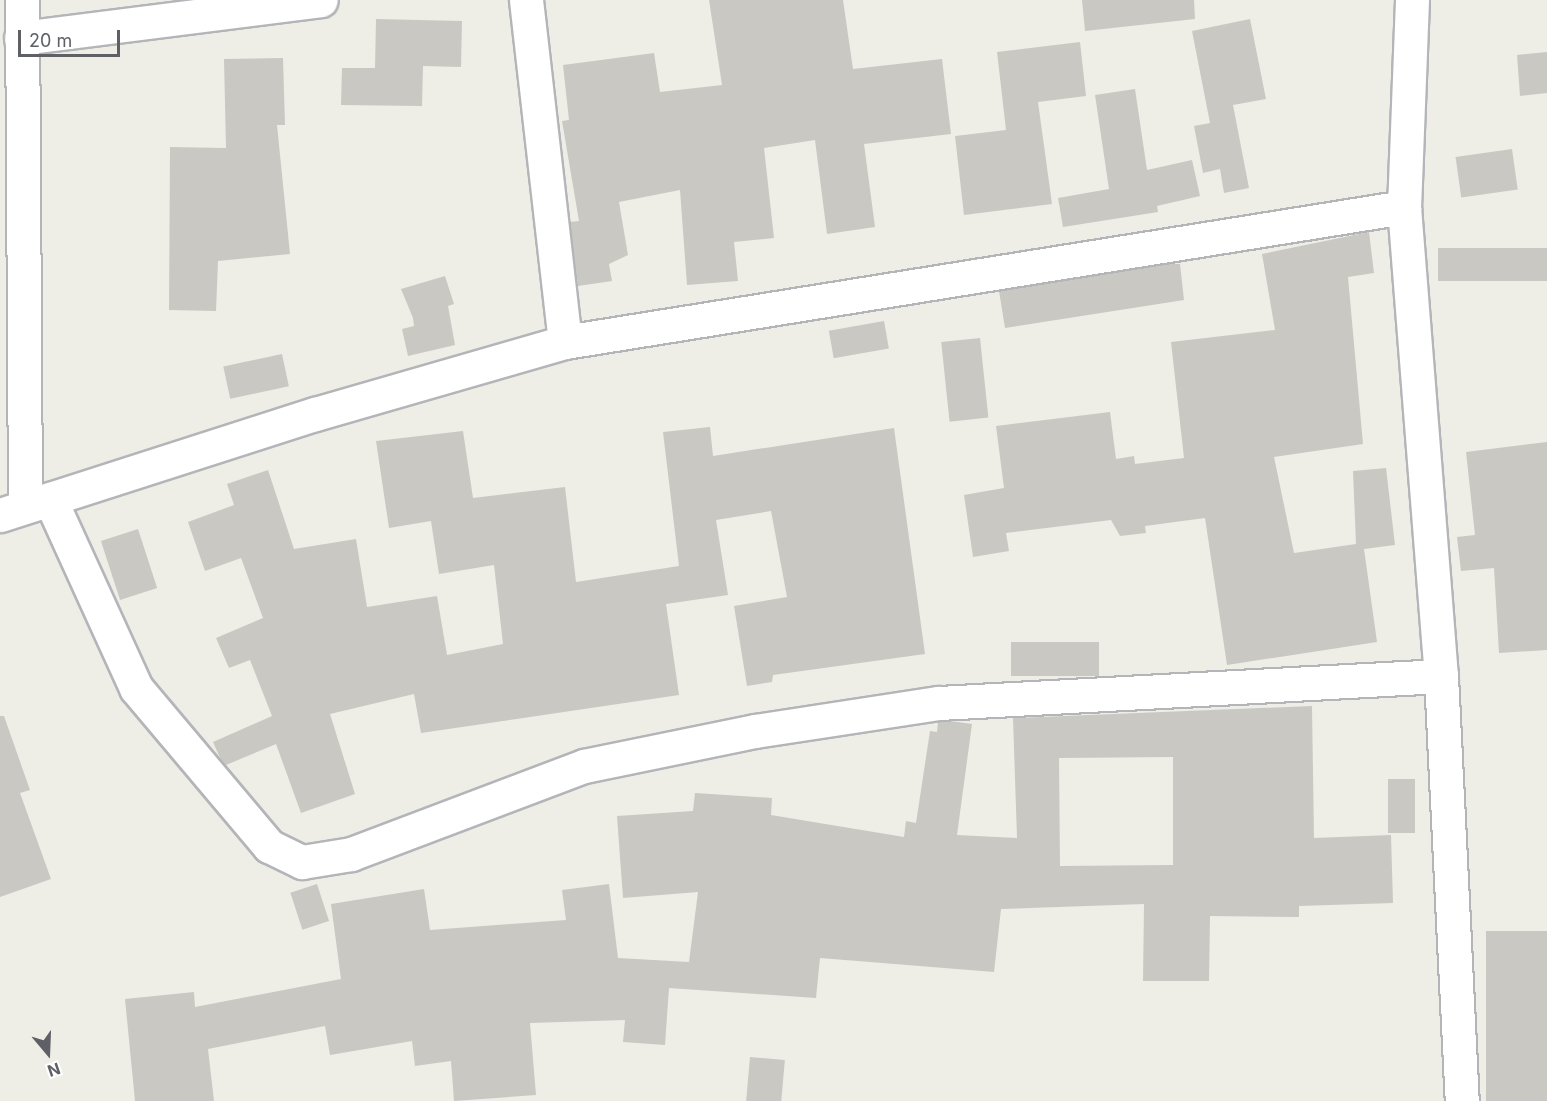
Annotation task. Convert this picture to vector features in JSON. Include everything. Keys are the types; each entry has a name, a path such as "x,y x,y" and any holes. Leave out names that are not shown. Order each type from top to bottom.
{"street":[{"path":"22,0 25,506 136,688 269,846 302,862 351,854 584,766 755,731 939,703 1441,676"},
{"path":"21,38 321,0"},
{"path":"526,0 565,342"},
{"path":"1412,0 1404,207 1441,676 1462,1101"},
{"path":"25,506 315,414 565,342 1404,207"}],"building":[{"path":"709,0 843,0 853,69 942,59 951,134 864,144 875,227 827,234 815,140 764,148 774,238 734,242 738,281 687,285 680,190 619,202 628,255 609,264 612,281 578,286 570,222 579,221 562,121 569,120 563,65 654,53 660,92 722,85"},
{"path":"1082,0 1194,0 1195,19 1085,31"},
{"path":"376,19 462,21 461,67 423,66 422,106 341,105 342,68 375,68"},
{"path":"1250,19 1266,99 1233,105 1249,188 1224,193 1220,169 1203,173 1194,126 1210,123 1192,31"},
{"path":"1080,42 1086,96 1038,102 1052,204 964,215 955,136 1006,130 997,52"},
{"path":"1547,52 1547,93 1520,96 1517,55"},
{"path":"283,58 285,125 277,125 290,254 218,261 216,311 169,310 170,147 226,148 224,59"},
{"path":"1135,89 1147,170 1192,160 1200,196 1157,206 1158,212 1063,227 1058,198 1109,189 1095,95"},
{"path":"1512,149 1518,190 1461,198 1456,157"},
{"path":"1369,232 1374,273 1348,277 1363,444 1274,457 1294,553 1356,544 1353,471 1386,468 1395,545 1364,549 1377,642 1227,665 1205,518 1145,526 1146,533 1120,536 1111,520 1006,533 1009,551 973,557 964,495 1004,488 996,426 1110,412 1116,459 1134,456 1135,464 1184,458 1171,342 1275,330 1262,254"},
{"path":"1438,248 1547,248 1547,281 1438,281"},
{"path":"1165,264 1180,264 1184,300 1005,328 999,291"},
{"path":"445,276 454,304 448,306 455,345 408,356 402,329 414,326 401,289"},
{"path":"884,321 889,349 834,358 829,331"},
{"path":"980,338 988,418 950,422 941,342"},
{"path":"282,354 289,386 230,399 223,366"},
{"path":"710,427 713,456 894,428 925,654 773,675 772,682 747,686 734,606 787,597 771,511 716,520 728,595 666,604 679,695 421,733 414,694 330,714 355,794 301,813 276,744 226,765 221,760 213,742 272,716 250,660 229,668 216,638 263,618 241,558 205,571 188,522 234,505 227,484 268,470 294,549 356,539 367,607 437,596 447,655 503,644 494,565 439,574 431,521 389,528 376,441 463,431 473,498 565,487 576,582 679,566 663,432"},
{"path":"1547,442 1547,650 1499,653 1494,568 1461,571 1457,537 1475,535 1466,452"},
{"path":"138,529 157,588 120,600 101,541"},
{"path":"1011,642 1099,642 1099,676 1011,676"},
{"path":"1312,706 1314,838 1391,835 1393,903 1299,906 1299,917 1210,916 1209,981 1143,981 1144,904 1001,909 994,972 820,958 816,998 669,988 665,1045 623,1042 625,1020 530,1023 536,1095 454,1101 451,1061 415,1066 412,1041 330,1055 325,1026 208,1049 214,1101 135,1101 125,999 194,992 195,1007 341,979 331,904 424,889 430,930 566,920 562,890 609,884 618,958 689,962 698,892 623,898 617,816 693,811 695,793 772,798 771,815 904,837 906,821 916,823 930,731 937,732 938,722 950,721 972,724 957,835 1017,838 1013,718","holes":["1173,757 1173,865 1060,866 1059,758"]},
{"path":"0,716 4,716 30,790 20,793 51,879 0,897"},
{"path":"1388,779 1415,779 1415,833 1388,833"},
{"path":"317,884 329,921 302,930 290,893"},
{"path":"1486,931 1547,931 1547,1101 1486,1101"},
{"path":"750,1057 785,1060 781,1101 746,1101"}]}
